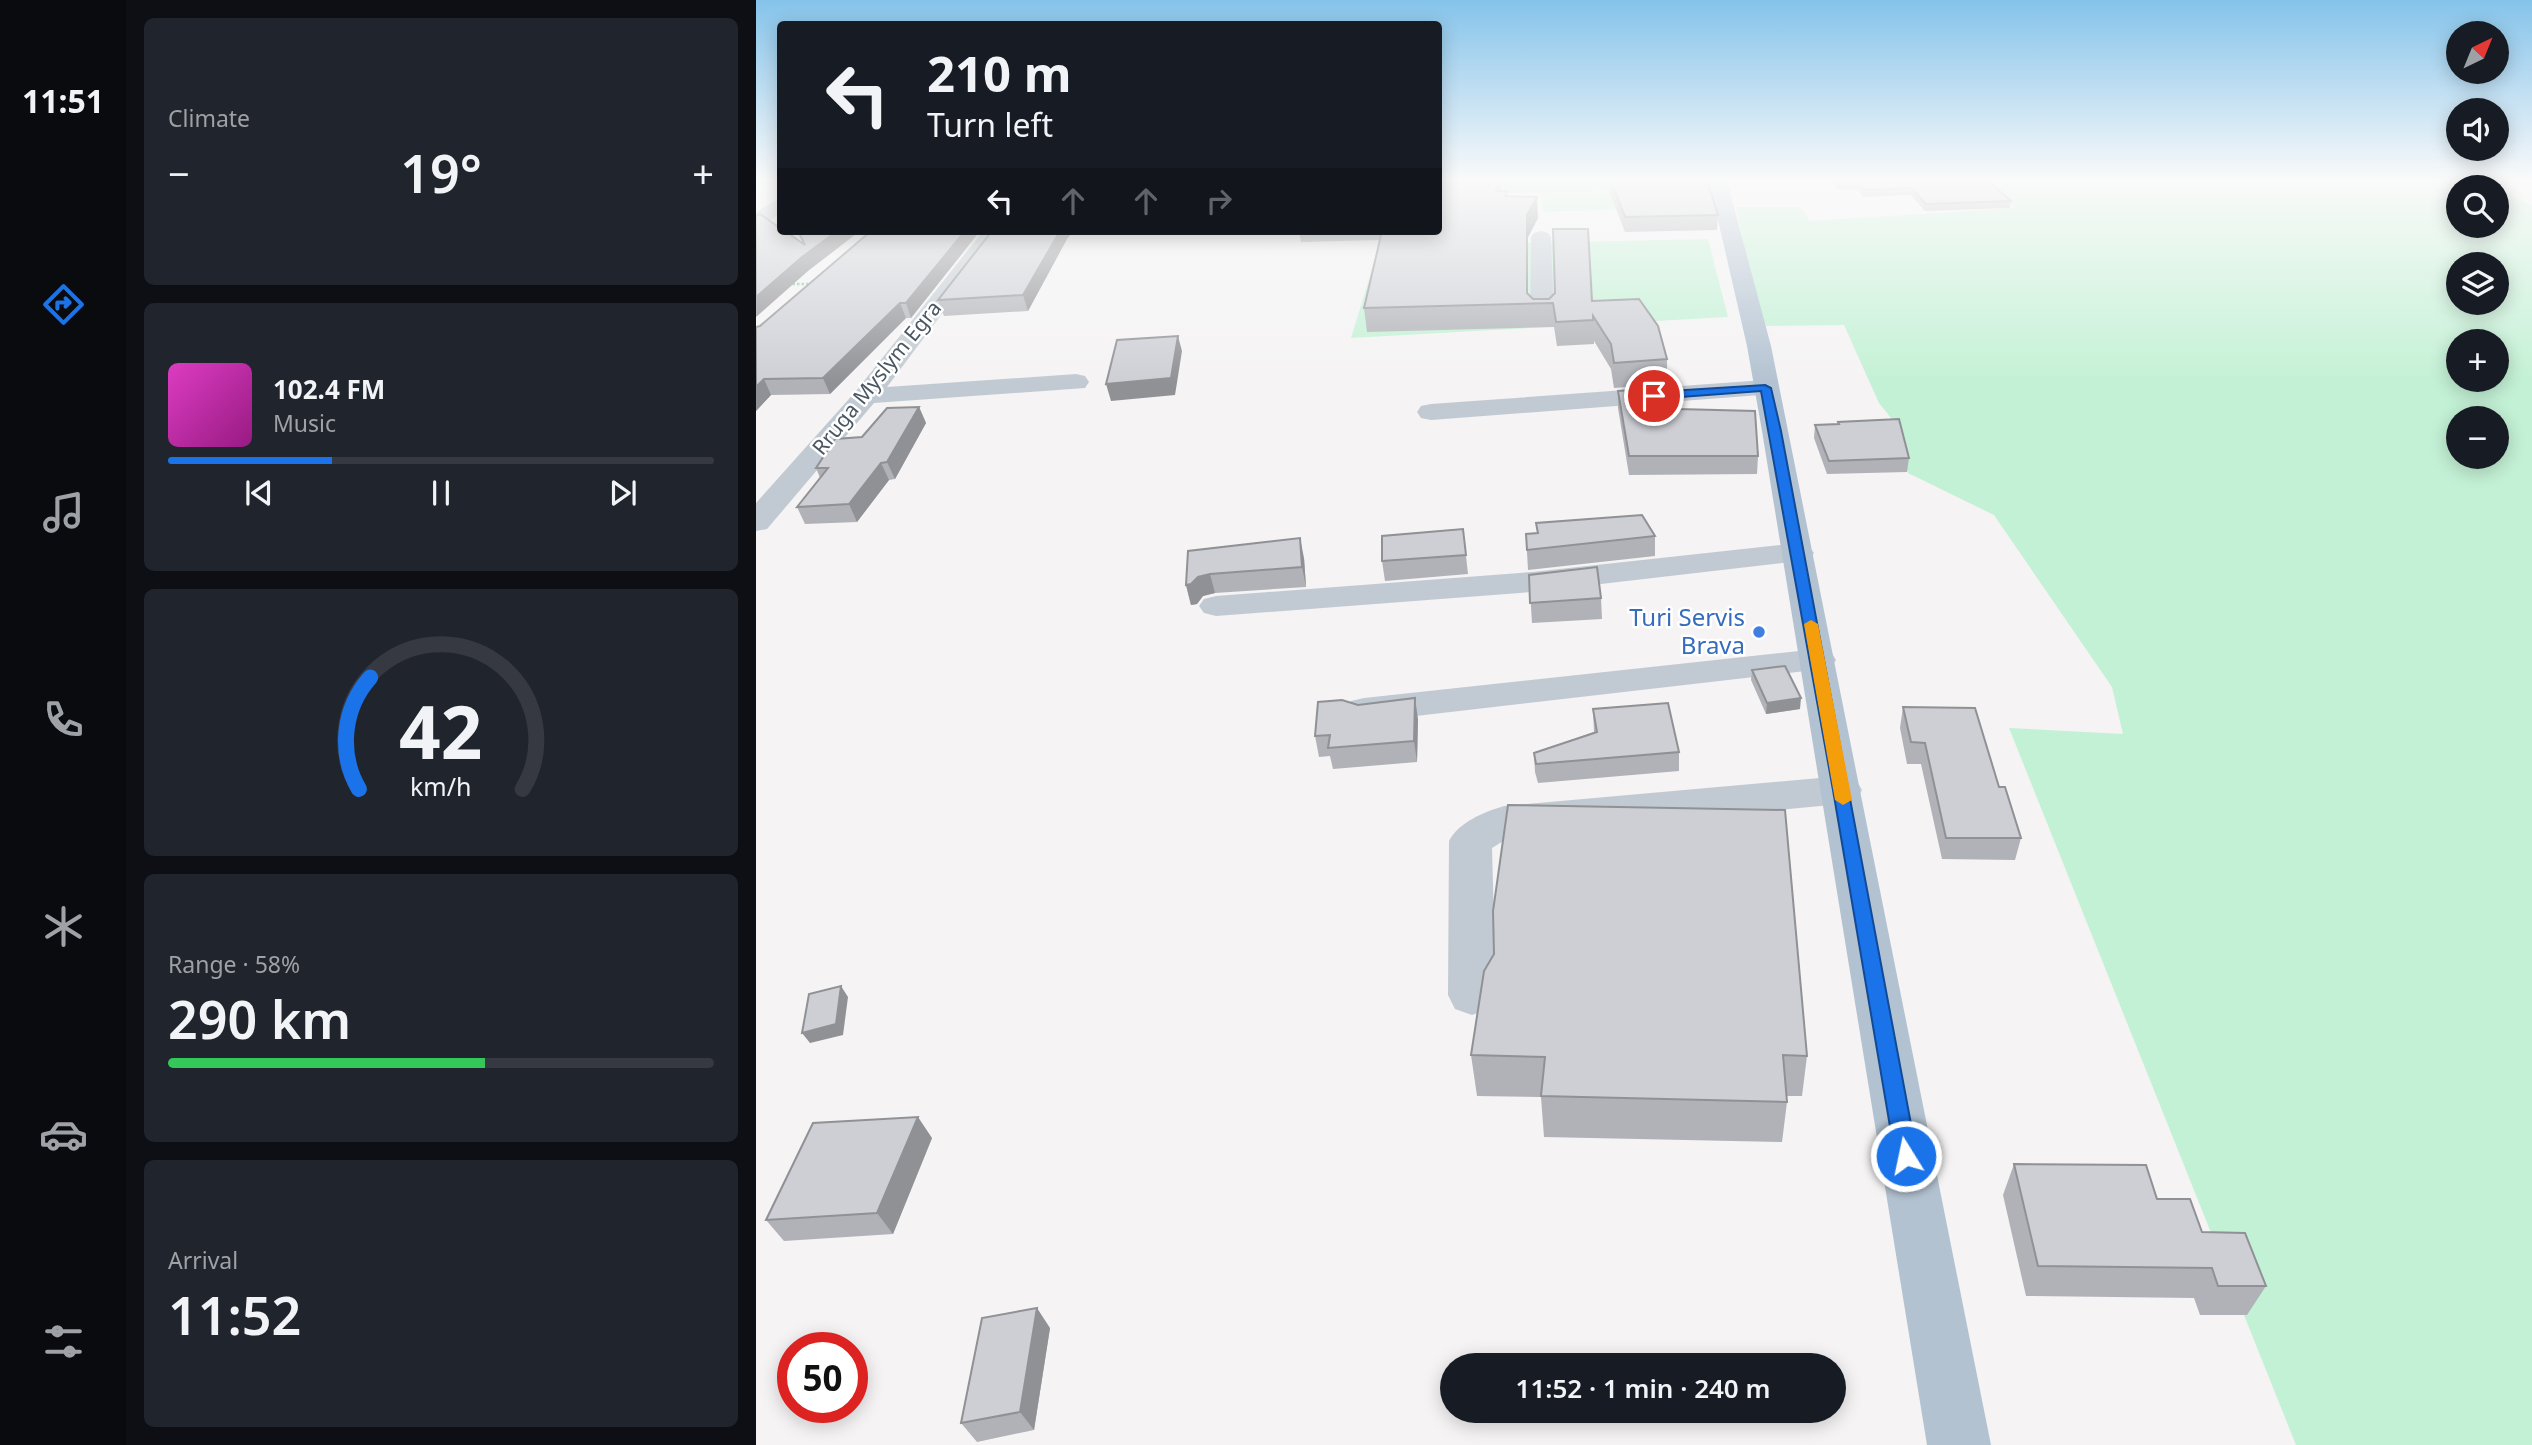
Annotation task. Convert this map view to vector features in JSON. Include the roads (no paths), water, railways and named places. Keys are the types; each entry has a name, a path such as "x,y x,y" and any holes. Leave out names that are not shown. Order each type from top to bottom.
{"main road":[{"path":"1735,248 1759,346 1798,553 1959,1445"}],"street":[{"name":"Rruga Myslym Egra","path":"756,522 866,396 980,248"},
{"path":"1541,248 1542,315"},
{"path":"866,396 1076,382"},
{"path":"1431,412 1765,388"},
{"path":"1216,606 1532,582 1798,553"},
{"path":"1362,711 1818,660"},
{"path":"1472,995 1470,841 1504,821 1842,790"}],"place":[{"name":"Turi Servis Brava","path":"1759,632"}]}
